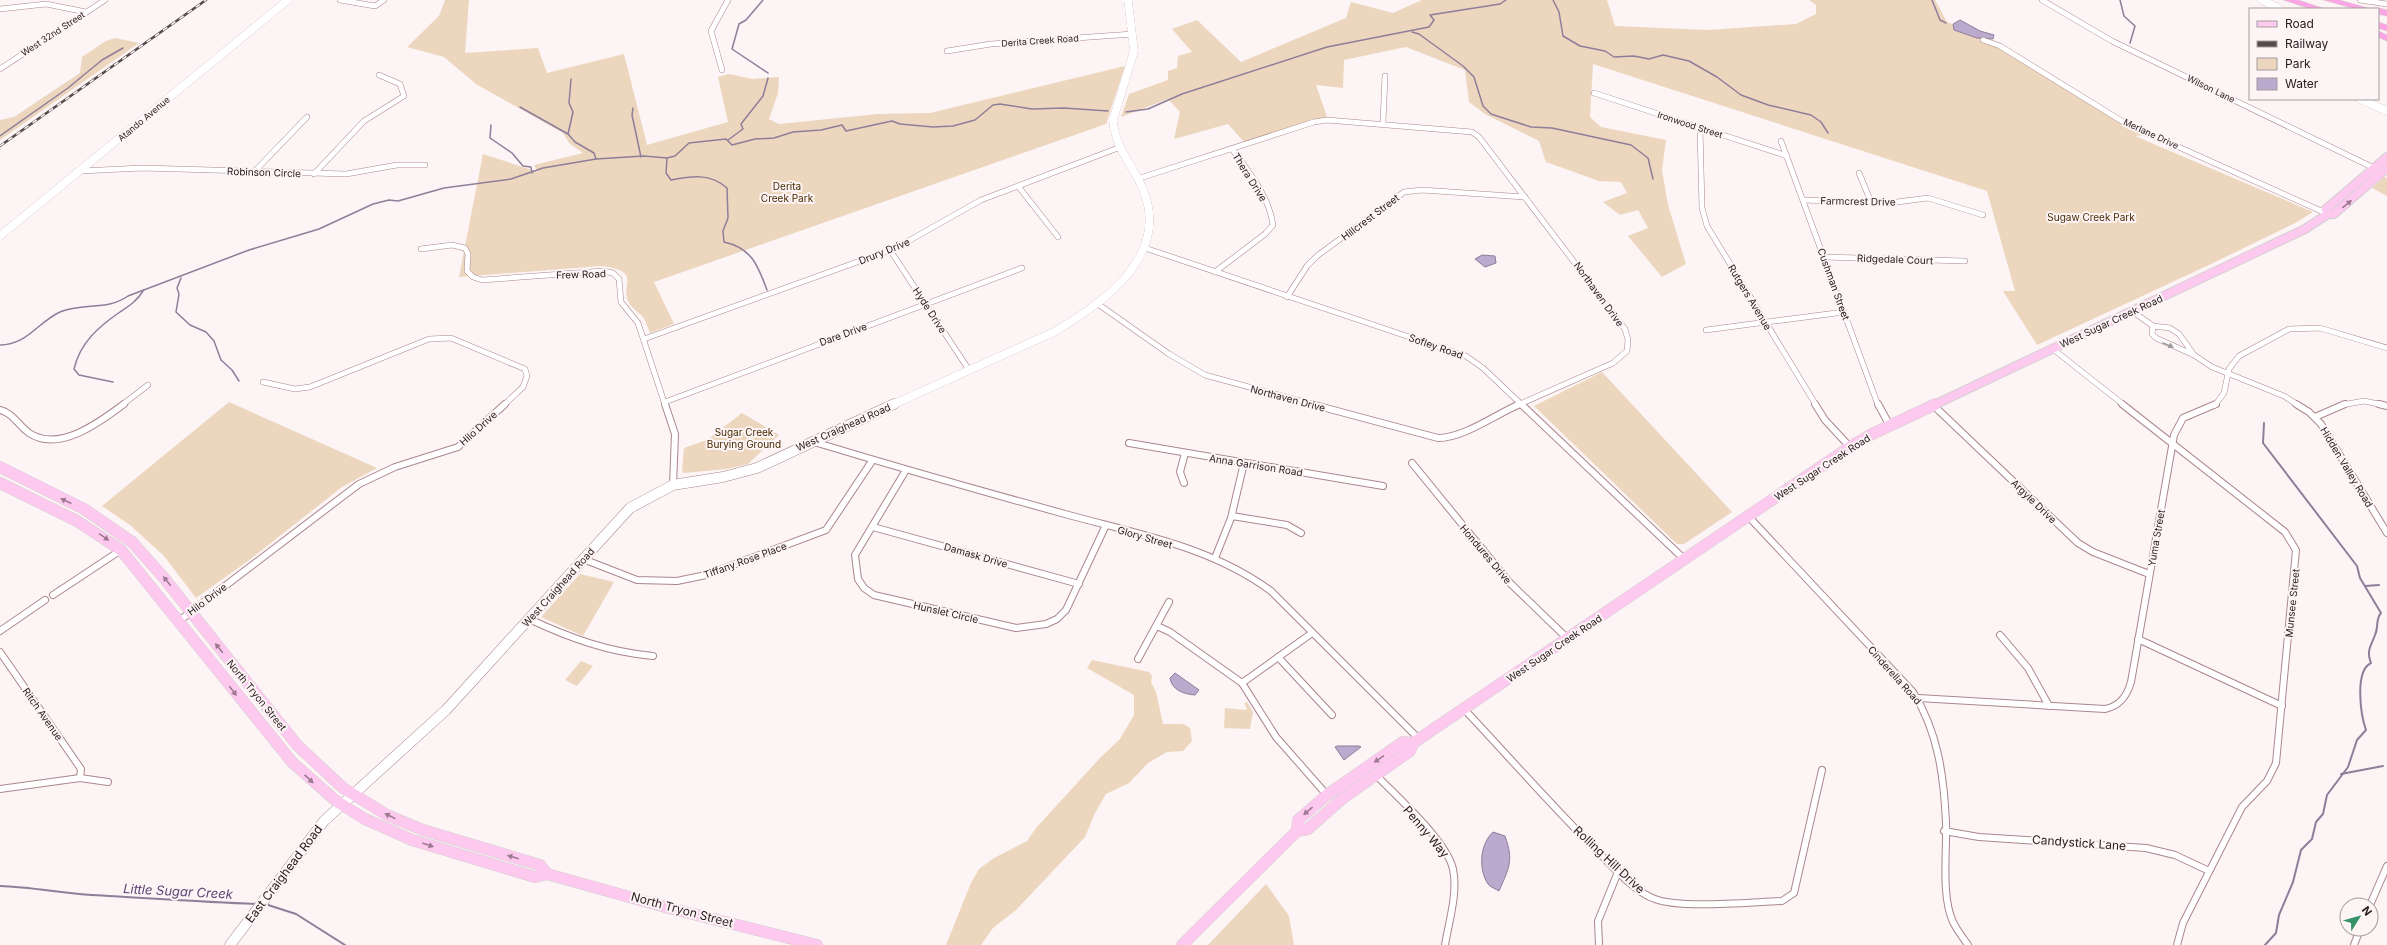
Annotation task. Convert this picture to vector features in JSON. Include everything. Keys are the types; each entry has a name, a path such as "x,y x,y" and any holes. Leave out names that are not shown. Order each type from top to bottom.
{"highway":[{"path":"2287,0 2307,8"},
{"path":"2287,0 2317,8"},
{"path":"2319,0 2346,8"},
{"path":"2328,0 2363,8"}],"main road":[{"name":"West Sugar Creek Road","path":"2328,214 2326,210 2387,157"},
{"name":"West Sugar Creek Road","path":"1182,945 1297,831 1308,829 1343,798 1410,751 1416,741 1850,447 1933,405 2305,229 2328,214 2334,214 2385,170"},
{"name":"North Tryon Street","path":"0,467 84,509 116,530 145,555 297,745 324,772 354,795 387,815 423,830 540,865 546,874"},
{"name":"North Tryon Street","path":"0,483 77,521 121,550 292,762 342,806 380,826 428,845 535,877 546,874 669,908 817,945"},
{"name":"West Sugar Creek Road","path":"1297,831 1298,820 1327,795 1403,742 1416,741"}],"street":[{"name":"West 32nd Street","path":"0,69 105,0"},
{"name":"Atando Avenue","path":"0,236 288,0"},
{"path":"340,0 377,6 384,0"},
{"path":"722,70 711,31 728,0"},
{"name":"West Craighead Road","path":"342,806 446,710 630,508 673,486 743,472 811,440 1054,332 1086,314 1098,304 1125,276 1145,248 1151,229 1152,214 1149,200 1118,148 1113,135 1114,120 1133,61 1134,34 1128,0"},
{"name":"Wilson Lane","path":"2042,0 2116,43 2374,168 2385,170"},
{"path":"2262,0 2278,8"},
{"path":"2360,0 2387,4"},
{"path":"0,9 46,4 86,12"},
{"name":"Derita Creek Road","path":"947,51 991,44 1134,34"},
{"name":"Merlane Drive","path":"1983,40 2000,46 2137,129 2328,214"},
{"name":"Robinson Circle","path":"81,171 142,168 314,174 364,122 404,96 405,90 402,86 379,75"},
{"path":"1383,123 1385,76"},
{"name":"Ironwood Street","path":"1594,93 1700,129 1787,156"},
{"path":"2362,100 2387,111"},
{"path":"253,173 307,117"},
{"name":"Northaven Drive","path":"1098,304 1169,354 1205,375 1432,436 1447,438 1613,363 1626,354 1628,347 1625,329 1479,137 1472,132 1336,119 1318,121 1137,178"},
{"name":"Rutgers Avenue","path":"1700,129 1704,219 1825,420 1850,447"},
{"name":"Cushman Street","path":"1781,141 1881,412 1890,426"},
{"name":"Drury Drive","path":"644,339 890,250 915,238 973,203 1118,148"},
{"name":"Thera Drive","path":"1215,272 1265,234 1273,225 1270,212 1258,187 1232,149"},
{"path":"314,174 356,174 397,165 425,165"},
{"path":"1859,173 1871,202"},
{"path":"1018,186 1058,237"},
{"name":"Hillcrest Street","path":"1287,297 1307,266 1317,256 1404,192 1422,190 1525,197"},
{"name":"Farmcrest Drive","path":"1803,200 1898,202 1928,198 1983,215"},
{"name":"Frew Road","path":"421,249 452,245 465,248 468,254 467,271 473,277 482,280 603,271 613,273 619,279 621,285 621,302 638,323 675,434 673,486"},
{"name":"Sofley Road","path":"1145,248 1466,356 1483,368 1684,559"},
{"name":"Hyde Drive","path":"890,250 969,370"},
{"name":"Ridgedale Court","path":"1824,257 1965,261"},
{"name":"Dare Drive","path":"665,402 1022,268"},
{"name":"Hidden Valley Road","path":"2132,311 2153,326 2170,328 2179,334 2194,355"},
{"path":"1706,330 1844,312"},
{"name":"Hidden Valley Road","path":"2153,326 2152,334 2156,338 2194,355 2228,374 2284,396 2315,417 2321,424 2387,533"},
{"name":"Yuma Street","path":"1918,698 2105,709 2122,702 2128,693 2172,443 2177,426 2183,418 2210,408 2219,402 2224,393 2228,374 2233,362 2239,356 2256,346 2297,327 2324,329 2387,348"},
{"name":"Hilo Drive","path":"179,621 359,484 395,467 447,452 466,440 523,387 528,377 527,372 522,367 451,338 440,337 429,339 310,387 295,389 263,382"},
{"name":"Munsee Street","path":"2053,349 2284,532 2294,544 2296,556 2276,763 2272,773 2242,807 2183,923 2177,945"},
{"path":"0,410 6,411 31,435 48,440 65,438 95,423 148,385"},
{"path":"2315,417 2343,403 2354,400 2373,402 2387,406"},
{"name":"Argyle Drive","path":"1933,405 2078,543 2093,552 2149,574"},
{"name":"Glory Street","path":"811,440 872,461 1215,558 1246,572 1257,579 1312,633 1416,741"},
{"name":"Anna Garrison Road","path":"1129,443 1383,486"},
{"path":"1184,483 1180,472 1185,453"},
{"name":"Tiffany Rose Place","path":"583,560 625,578 637,580 677,581 706,575 826,530 872,461"},
{"path":"1215,558 1232,516 1244,463"},
{"name":"Hondures Drive","path":"1412,463 1510,583 1568,639"},
{"name":"Hunslet Circle","path":"906,470 855,555 854,568 857,580 864,589 874,595 1016,628 1033,627 1057,619 1066,610 1106,526"},
{"path":"1232,516 1286,525 1301,533"},
{"name":"Cinderella Road","path":"1748,516 1918,698 1932,726 1939,751 1949,909 1958,931 1968,945"},
{"name":"Damask Drive","path":"873,527 1079,584"},
{"path":"53,595 121,550"},
{"path":"0,631 45,600"},
{"path":"1138,659 1169,602"},
{"path":"529,619 575,640 602,650 653,656"},
{"path":"1157,626 1170,632 1242,682 1255,700 1276,737 1327,795"},
{"path":"1242,682 1312,633"},
{"path":"2000,635 2032,670 2042,686 2049,706"},
{"path":"2138,638 2282,706"},
{"name":"Ritch Avenue","path":"0,652 81,769 80,778"},
{"path":"1278,657 1332,715"},
{"name":"Rolling Hill Drive","path":"1464,709 1539,791 1618,872 1646,896 1656,900 1689,903 1786,900 1794,893 1822,770"},
{"name":"Penny Way","path":"1376,775 1436,841 1451,863 1454,877 1453,899 1445,945"},
{"path":"0,789 80,778 108,782"},
{"name":"East Craighead Road","path":"230,945 324,821 342,806"},
{"name":"Candystick Lane","path":"1944,831 1979,837 2146,848 2175,855 2209,871"},
{"path":"2373,897 2387,866"},
{"path":"1599,945 1598,922 1618,872"}],"green space":[{"name":"Derita Creek Park","path":"445,0 469,0 465,53 538,48 547,73 624,54 647,145 728,122 718,77 729,74 752,79 779,77 778,93 769,119 779,124 878,114 930,113 1125,66 1106,124 654,282 674,324 650,333 642,316 629,303 626,290 626,275 622,271 614,268 601,266 459,277 483,154 538,172 534,165 583,153 569,143 563,133 476,84 444,57 407,47 439,16"},
{"name":"Sugaw Creek Park","path":"1422,0 1607,0 1615,26 1708,30 1796,24 1816,14 1816,5 1809,0 1935,0 1947,22 1994,41 2068,86 2064,89 2144,135 2135,136 2313,212 2295,223 2211,264 2037,345 2003,291 2015,291 1987,191 1593,64 1590,117 1601,127 1666,140 1662,170 1668,205 1686,264 1662,277 1628,236 1648,228 1638,210 1620,215 1603,202 1627,193 1621,182 1599,181 1546,162 1539,141 1485,114 1469,102 1465,70 1406,47 1344,60 1343,88 1316,85 1327,117 1244,142 1228,124 1174,139 1180,112 1168,99 1121,117 1129,94 1168,80 1168,71 1177,68 1178,56 1192,52 1172,29 1197,20 1241,62 1346,18 1351,2 1393,13"},
{"path":"115,38 139,43 0,140 0,120 14,117 80,73 82,57 106,41"},
{"path":"2384,177 2387,178 2387,196 2372,188"},
{"path":"1602,372 1732,512 1684,544 1677,544 1534,406"},
{"path":"229,402 377,468 342,487 248,561 196,598 164,556 130,525 102,506"},
{"name":"Sugar Creek Burying Ground","path":"742,413 779,435 748,464 727,469 684,473 682,471 684,448 707,440"},
{"path":"580,574 614,582 583,636 541,617"},
{"path":"1092,660 1149,672 1152,676 1151,682 1156,692 1163,724 1183,724 1190,728 1192,741 1183,751 1167,752 1148,763 1129,783 1106,794 1095,813 1085,837 1016,910 993,928 981,945 946,945 971,883 979,869 994,858 1027,841 1036,828 1101,757 1120,739 1134,715 1134,695 1087,668"},
{"path":"581,661 593,666 577,686 565,680"},
{"path":"1247,702 1253,712 1250,729 1224,728 1225,708 1245,710 1247,709 1244,703"},
{"path":"1266,884 1289,916 1294,945 1208,945"}],"water":[{"path":"1960,20 1980,31 1994,35 1993,39 1977,38 1954,30 1953,24"},
{"path":"1482,255 1495,256 1496,263 1485,267 1475,259"},
{"path":"1175,673 1199,690 1195,695 1183,693 1173,686 1170,678"},
{"path":"1335,747 1361,747 1344,760"},
{"path":"1493,832 1505,836 1510,858 1508,870 1499,891 1488,884 1482,864 1485,843"}],"waterway":[{"path":"763,0 746,20 739,24 732,49 768,73"},
{"path":"1126,112 1148,109 1182,94 1327,47 1429,27 1434,20 1430,15 1500,4 1506,0"},
{"path":"1553,0 1559,12 1563,36 1580,46 1605,51 1614,57 1634,56 1649,59 1663,55 1689,61 1717,77 1741,95 1768,105 1811,115 1821,122 1828,133"},
{"path":"1932,0 1940,20 1946,23"},
{"path":"2120,0 2124,16 2135,26 2130,43"},
{"path":"1412,32 1419,34 1463,66 1474,77 1483,106 1491,114 1531,127 1552,128 1631,145 1648,158 1653,179"},
{"path":"0,136 68,88 102,60 123,48"},
{"path":"728,140 743,129 741,124 763,96 768,78"},
{"path":"568,134 573,112 569,103 571,79"},
{"path":"667,158 675,156 689,143 726,139 732,145 755,139 774,138 793,132 821,130 842,125 846,131 892,121 900,124 933,127 953,126 975,120 993,105 1000,104 1032,109 1064,108 1108,111"},
{"path":"520,107 568,134"},
{"path":"633,108 632,115 641,156"},
{"path":"491,125 490,138 512,153 523,166 531,167 532,172"},
{"path":"568,134 575,142 594,153 596,159"},
{"path":"596,159 641,156"},
{"path":"641,156 667,158"},
{"path":"667,158 666,173 671,180 686,177 700,177 714,180 727,188 728,218 723,231 724,242 734,245 748,253 757,266 767,290"},
{"path":"532,172 543,168 596,159"},
{"path":"0,345 18,341 52,316 60,312 77,307 103,305 120,301 128,296 249,250 319,229 373,204 389,200 398,201 444,188 511,179 532,172"},
{"path":"181,278 177,288 179,294 176,312 190,325 206,332 214,341 221,360 232,370 239,381"},
{"path":"113,382 79,375 74,369 85,343 91,336 133,303 143,291"},
{"path":"2264,423 2263,443 2357,566 2360,578 2381,613 2378,618 2376,632 2370,649 2369,655 2371,663 2362,675 2360,694 2362,715 2366,730 2357,740 2348,767 2343,774"},
{"path":"2365,586 2379,585"},
{"path":"2343,774 2383,766"},
{"path":"2265,945 2276,933 2279,915 2293,882 2301,850 2312,839 2316,822 2323,814 2327,795 2343,774"},
{"name":"Little Sugar Creek","path":"0,886 92,895 257,904"},
{"name":"Little Sugar Creek","path":"265,904 296,914 345,945"}],"railway":[{"path":"0,146 206,0"}]}
